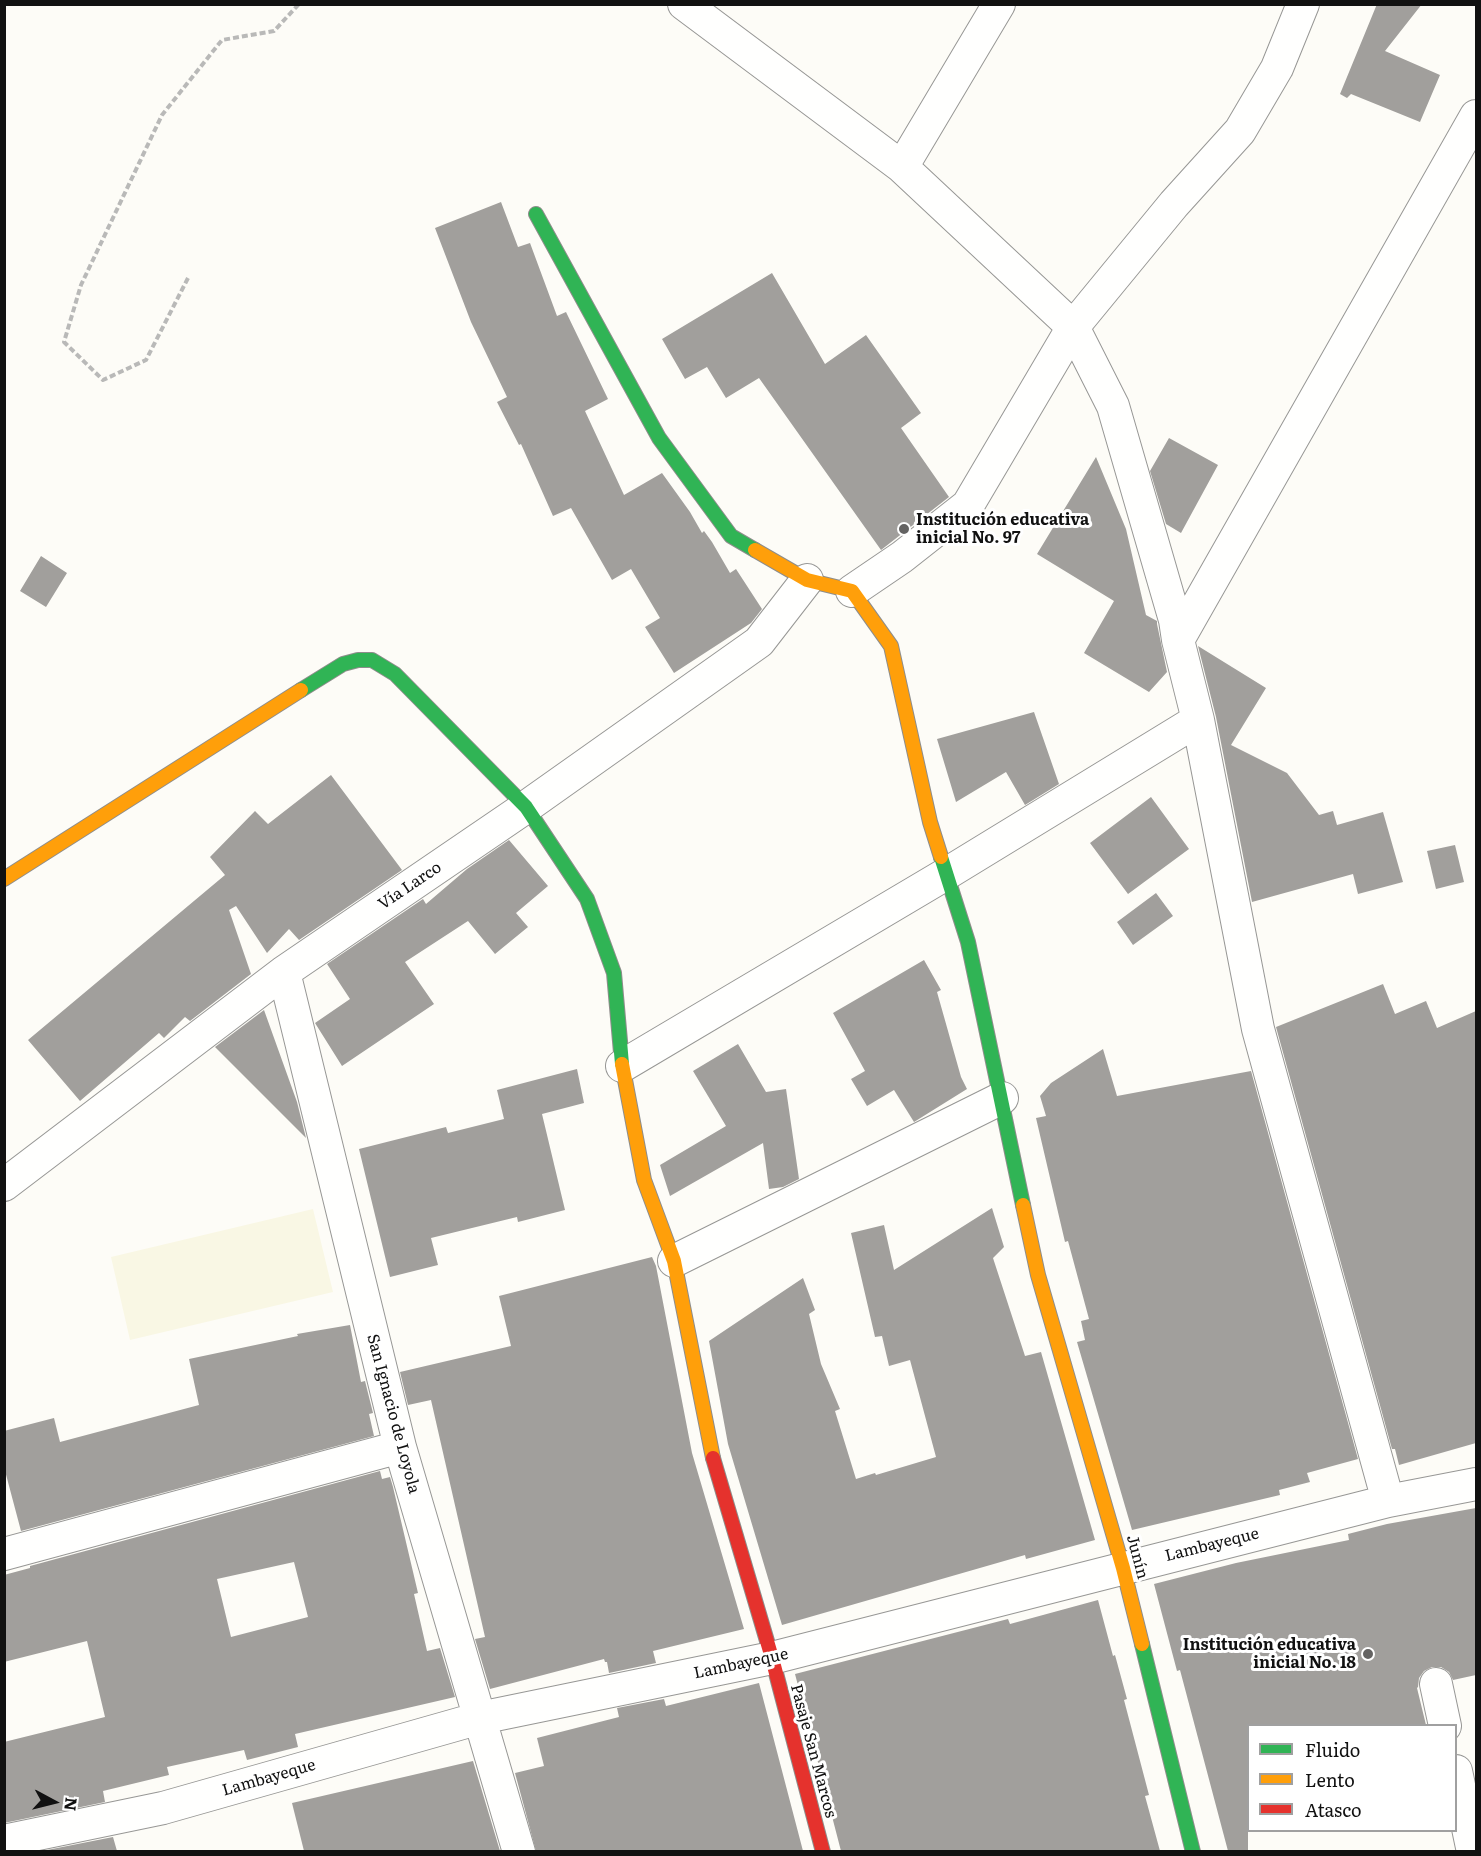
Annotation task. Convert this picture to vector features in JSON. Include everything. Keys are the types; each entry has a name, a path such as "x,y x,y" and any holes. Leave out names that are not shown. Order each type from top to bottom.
{"street":[{"path":"684,4 902,167 1073,327 1113,406 1175,620 1198,720 1258,1029 1388,1501"},
{"path":"902,167 999,4"},
{"path":"536,214 659,438 731,536 807,580 852,591 902,557 968,505 1073,327 1174,204 1240,131 1277,68 1303,4"},
{"path":"1178,639 1476,116"},
{"name":"Vía Larco","path":"4,1185 110,1102 284,972 525,807 759,642 807,580"},
{"name":"Junín","path":"852,591 891,646 930,822 968,942 1038,1275 1123,1568 1194,1851"},
{"name":"Pasaje San Marcos","path":"4,879 343,664 358,660 372,660 395,674 525,807 587,899 614,973 622,1066 644,1180 674,1262 710,1448 772,1658 823,1851"},
{"path":"622,1066 946,874 1198,720"},
{"name":"San Ignacio de Loyola","path":"284,972 400,1447 519,1851"},
{"path":"674,1262 1002,1098"},
{"path":"4,1554 400,1447"},
{"name":"Lambayeque","path":"4,1841 163,1808 480,1718 772,1658 1388,1501 1476,1484"},
{"path":"1436,1684 1445,1724"},
{"path":"1457,1780 1473,1851"}],"path":[{"path":"188,278 146,360 103,380 64,342 81,285 162,116 222,40 274,31 299,4"}],"shaded area":[{"path":"313,1209 333,1292 130,1340 111,1257"}],"building":[{"path":"1377,4 1422,4 1385,51 1440,75 1420,122 1351,94 1347,98 1340,94"},
{"path":"501,202 518,247 530,243 557,316 566,312 608,399 585,411 624,495 662,473 702,533 704,531 712,542 730,573 736,569 762,609 751,623 674,673 645,627 660,618 631,569 612,580 571,508 553,516 521,444 519,445 497,402 507,397 471,322 435,228"},
{"path":"772,273 825,364 866,335 921,413 901,428 949,497 881,550 759,378 726,398 707,367 685,379 662,339"},
{"path":"1169,438 1218,465 1181,533 1166,524 1150,471"},
{"path":"1096,457 1126,529 1146,615 1157,621 1167,672 1149,692 1084,653 1114,601 1037,554"},
{"path":"41,556 67,573 46,607 20,591"},
{"path":"1198,646 1266,688 1231,745 1287,773 1319,815 1333,811 1337,825 1383,812 1403,882 1358,894 1353,874 1252,902 1216,717"},
{"path":"1034,712 1059,784 1025,805 1006,772 956,802 937,739"},
{"path":"331,775 402,870 299,940 289,929 267,953 236,906 229,910 251,974 190,1021 185,1017 164,1038 159,1033 80,1101 28,1040 225,875 210,857 255,811 268,824"},
{"path":"1151,797 1189,849 1128,894 1090,843"},
{"path":"509,840 548,886 516,913 528,927 495,954 468,921 405,962 434,1004 342,1066 315,1023 350,999 327,964 423,899 426,904 467,869"},
{"path":"1455,845 1464,882 1436,889 1427,851"},
{"path":"1156,893 1173,916 1133,945 1117,922"},
{"path":"924,960 941,990 937,992 961,1077 967,1089 914,1122 894,1090 867,1106 851,1079 865,1071 833,1013"},
{"path":"1383,984 1395,1014 1426,1001 1437,1028 1476,1011 1476,1443 1399,1465 1395,1449 1392,1449 1276,1027"},
{"path":"264,1010 297,1102 306,1138 215,1047"},
{"path":"738,1044 766,1092 786,1089 799,1179 783,1187 769,1189 763,1143 670,1196 660,1165 726,1126 693,1071"},
{"path":"1103,1049 1117,1096 1251,1071 1358,1459 1307,1473 1310,1482 1279,1490 1280,1495 1132,1530 1077,1342 1085,1340 1081,1321 1089,1319 1068,1241 1065,1242 1036,1118 1046,1116 1040,1096 1051,1083"},
{"path":"577,1069 584,1103 542,1114 565,1210 518,1222 517,1217 431,1238 438,1265 390,1277 359,1149 446,1127 448,1133 504,1119 497,1090"},
{"path":"992,1208 1004,1247 993,1258 1025,1356 1041,1352 1095,1540 1026,1559 1025,1555 782,1625 728,1444 709,1341 803,1278 815,1310 809,1314 821,1364 840,1409 835,1411 856,1479 936,1457 910,1360 889,1366 882,1336 875,1337 851,1233 884,1225 894,1270"},
{"path":"652,1257 656,1266 692,1453 744,1629 653,1651 656,1663 609,1673 607,1662 604,1659 490,1689 475,1639 485,1637 431,1400 408,1405 400,1372 511,1346 499,1296"},
{"path":"350,1325 361,1382 365,1381 373,1413 369,1414 374,1436 21,1531 4,1467 4,1431 54,1418 60,1442 199,1405 189,1359 298,1336 297,1334"},
{"path":"380,1471 382,1479 390,1477 393,1487 418,1593 414,1594 427,1651 440,1648 455,1697 295,1734 298,1747 247,1760 244,1750 167,1767 169,1775 103,1791 105,1802 4,1823 4,1742 105,1717 87,1641 4,1662 4,1575 30,1568 30,1566","holes":["294,1562 308,1617 231,1637 217,1579"]},
{"path":"1476,1508 1476,1675 1453,1680 1449,1672 1441,1667 1432,1667 1424,1671 1419,1678 1417,1688 1426,1724 1247,1724 1248,1851 1228,1851 1180,1670 1177,1671 1154,1584 1236,1563 1349,1540 1348,1534 1387,1524"},
{"path":"1098,1600 1127,1699 1124,1700 1149,1795 1145,1796 1160,1851 841,1851 795,1674 1008,1619 1010,1624"},
{"path":"759,1683 803,1851 536,1851 515,1773 544,1766 537,1738 619,1717 617,1708 664,1699 666,1706"},
{"path":"473,1761 500,1851 304,1851 292,1803"},
{"path":"113,1837 117,1851 42,1851"}],"traffic: fast":[{"path":"536,214 659,438 731,536 755,550"},
{"path":"301,690 343,664 358,660 372,660 395,674 526,807 587,899 614,973 622,1064"},
{"path":"941,857 968,942 1023,1205"},
{"path":"1142,1644 1193,1852"}],"traffic: slow":[{"path":"755,550 807,580 852,591 891,646 930,822 941,857"},
{"path":"4,879 301,690"},
{"path":"622,1064 644,1180 674,1261 713,1458"},
{"path":"1023,1205 1038,1275 1123,1568 1142,1644"}],"traffic: jam":[{"path":"713,1458 772,1658 823,1852"}],"place":[{"name":"Institución educativa inicial No. 97","path":"904,529"},
{"name":"Institución educativa inicial No. 18","path":"1368,1654"}]}
